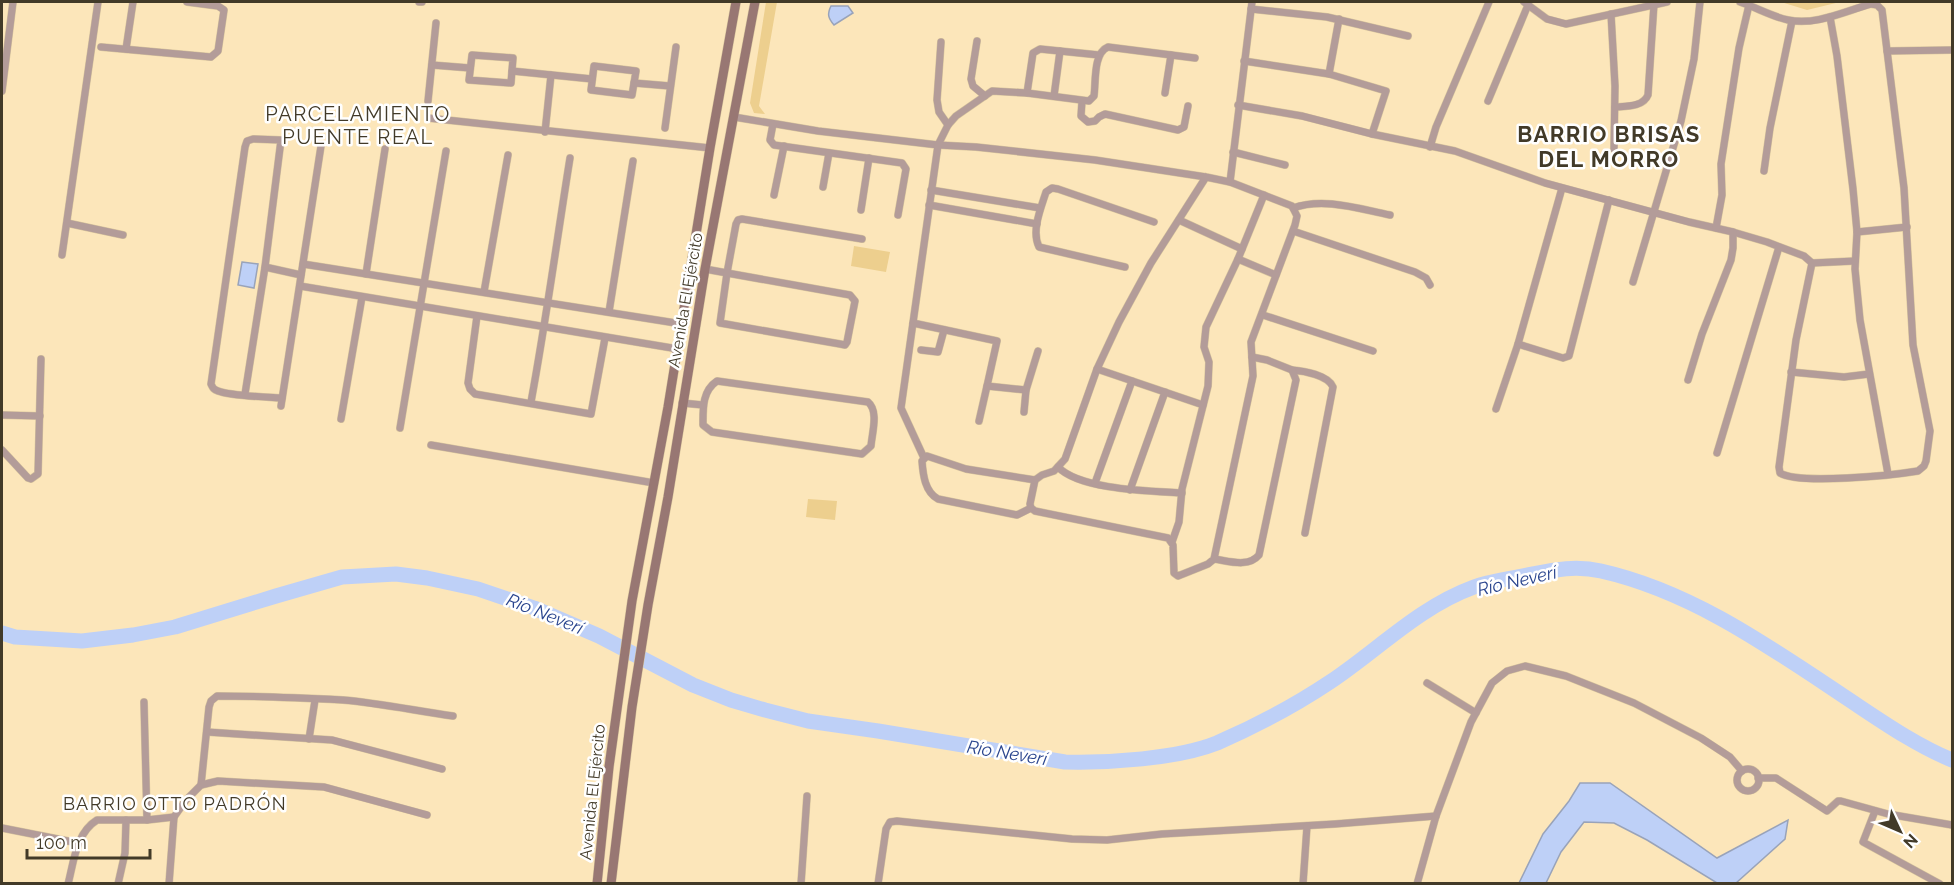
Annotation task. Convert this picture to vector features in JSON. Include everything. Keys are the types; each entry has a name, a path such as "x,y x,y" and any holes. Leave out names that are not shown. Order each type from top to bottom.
{"street":[{"path":"2,91 5,37 13,2"},
{"path":"62,255 98,2"},
{"path":"126,49 133,2"},
{"path":"101,46 211,57 216,54 224,10 218,6 188,2"},
{"name":"Avenida El Ejército","path":"597,884 617,705 632,601 678,350 736,2"},
{"name":"Avenida El Ejército","path":"611,884 632,707 648,605 705,269 755,2"},
{"path":"1430,147 1436,127 1489,2"},
{"path":"1488,101 1526,3 1547,19 1560,23 1572,23 1667,2"},
{"path":"1633,282 1681,122 1694,59 1700,2"},
{"path":"1740,2 1792,21 1830,17 1870,4 1877,5 1882,10 1907,227 1913,345 1930,431 1929,446 1922,469 1854,478 1804,478 1780,473 1791,372 1812,263"},
{"path":"1616,107 1641,104 1646,101 1654,4"},
{"path":"1230,182 1252,5 1339,19 1408,36"},
{"path":"1716,228 1722,195 1721,164 1739,48 1749,5"},
{"path":"1611,14 1616,107 1614,148"},
{"path":"1830,17 1837,56 1857,232 1855,261 1860,320 1888,474"},
{"path":"1329,74 1339,19"},
{"path":"1764,171 1770,128 1792,21"},
{"path":"428,101 436,23"},
{"path":"977,41 971,79 973,86 985,96"},
{"path":"941,42 937,100 939,112 948,125"},
{"path":"665,128 676,47"},
{"path":"1031,508 1017,515 938,499 932,495 928,490 922,470 924,458 901,408 938,145 948,125 956,116 992,91 1089,100 1094,96 1099,55 1104,48 1195,58"},
{"path":"1027,93 1033,53 1040,49 1099,55"},
{"path":"1887,51 1953,50"},
{"path":"1054,96 1060,51"},
{"path":"472,55 513,58 512,71 511,83 470,80 472,55"},
{"path":"1164,93 1171,55"},
{"path":"1244,61 1329,74 1386,91 1372,134"},
{"path":"432,65 470,68"},
{"path":"594,66 636,71 632,95 591,90 592,79 594,66"},
{"path":"512,71 592,79"},
{"path":"545,132 551,75"},
{"path":"634,83 670,86"},
{"path":"1082,101 1082,116 1089,122 1105,114 1178,129 1184,128 1188,106"},
{"path":"1238,105 1302,116 1372,134 1455,151 1562,188 1733,232 1804,256 1812,263 1855,261"},
{"path":"734,117 938,145 1095,160 1206,177 1230,182 1293,208 1297,216 1293,231 1251,342 1252,376 1214,559 1205,566 1177,576 1174,573 1174,549 1168,538 1035,511 1031,508"},
{"path":"428,118 710,148"},
{"path":"773,124 771,143 903,163 906,169 898,216"},
{"path":"244,394 265,267 281,140 254,139 247,141 245,147 211,384 218,391 281,402 321,146"},
{"path":"774,195 784,146"},
{"path":"366,274 385,149"},
{"path":"400,428 446,151"},
{"path":"1233,152 1285,165"},
{"path":"823,187 830,153"},
{"path":"484,292 508,155"},
{"path":"531,402 570,158"},
{"path":"861,210 869,158"},
{"path":"609,312 633,161"},
{"path":"1031,508 1035,480 1058,467 1067,454 1097,369 1119,322 1151,264 1206,177"},
{"path":"1125,267 1040,247 1037,244 1037,224 1046,192 1052,188 1058,189 1154,222"},
{"path":"1496,409 1518,344 1562,188"},
{"path":"931,190 1041,208"},
{"path":"1172,542 1179,522 1182,493 1209,378 1209,362 1204,347 1206,327 1238,259 1264,195"},
{"path":"1518,344 1563,358 1569,356 1609,200"},
{"path":"1293,208 1308,204 1331,203 1390,215"},
{"path":"929,205 1037,224"},
{"path":"705,269 727,273 850,296 855,301 845,345 723,326 720,323 727,273 735,224 738,220 862,239"},
{"path":"1179,220 1242,249"},
{"path":"67,223 123,235"},
{"path":"1857,232 1907,227"},
{"path":"1293,231 1415,272 1426,278 1430,285"},
{"path":"1688,380 1702,334 1731,260 1733,232"},
{"path":"1717,453 1779,247"},
{"path":"1238,259 1276,275"},
{"path":"303,264 682,324"},
{"path":"265,267 301,275"},
{"path":"300,286 678,350"},
{"path":"341,419 362,297"},
{"path":"1263,315 1373,351"},
{"path":"477,316 468,383 470,389 475,393 591,414 605,338"},
{"path":"913,323 997,341 979,421"},
{"path":"921,350 938,352 944,330"},
{"path":"1024,412 1026,390 1038,351"},
{"path":"1252,357 1310,374 1328,381 1333,387 1305,533"},
{"path":"2,450 28,478 37,477 41,359"},
{"path":"1097,369 1203,405"},
{"path":"1214,559 1247,563 1254,561 1259,555 1296,377 1292,370"},
{"path":"1791,372 1844,377 1869,374"},
{"path":"717,381 868,402 874,411 870,446 862,454 712,432 703,425 703,405 708,389 717,381"},
{"path":"1095,483 1132,381"},
{"path":"987,386 1026,390"},
{"path":"1130,490 1165,392"},
{"path":"682,403 703,405"},
{"path":"2,415 40,416"},
{"path":"431,445 654,483"},
{"path":"924,458 932,457 966,469 1035,480"},
{"path":"1058,467 1070,477 1095,483 1130,490 1182,493"},
{"path":"1417,884 1436,816 1476,713 1492,683 1507,672 1525,666 1566,676 1634,703 1701,738 1730,757 1742,771"},
{"path":"1427,683 1476,713"},
{"path":"201,785 211,700 217,696 278,696 344,700 453,716"},
{"path":"309,739 315,700"},
{"path":"144,702 147,820"},
{"path":"207,732 332,740 442,769"},
{"path":"1750,770 1757,774 1754,789 1745,791 1738,786 1738,774 1742,771 1750,770"},
{"path":"1758,778 1776,778 1827,811 1841,801 1875,811 1953,825"},
{"path":"169,884 174,817 201,785 218,781 324,787 427,815"},
{"path":"801,884 807,796"},
{"path":"604,811 619,813"},
{"path":"1875,811 1863,842 1940,884"},
{"path":"880,883 886,829 890,822 897,821 1072,839 1107,840 1162,834 1436,816"},
{"path":"68,884 78,843 90,824 97,820 147,820 174,817"},
{"path":"118,884 125,853 126,820"},
{"path":"1303,884 1307,826"},
{"path":"2,828 78,843"}],"shaded area":[{"path":"766,2 777,2 759,106 765,114 754,113 750,103"},
{"path":"1781,2 1840,2 1807,10"},
{"path":"854,246 890,252 886,272 851,266"},
{"path":"808,499 837,501 835,520 806,517"}],"water":[{"path":"831,6 848,6 853,13 834,25 829,16"},
{"path":"242,262 258,264 254,288 238,285"},
{"path":"1580,783 1610,783 1717,858 1788,820 1785,839 1736,883 1717,883 1647,840 1614,823 1584,822 1561,852 1546,883 1519,883 1543,834"}],"waterway":[{"name":"Río Neverí","path":"2,633 15,637 82,641 133,635 175,627 342,577 396,574 478,589 534,608 599,636 693,685 765,710 808,721 1065,762 1101,762 1182,753 1217,743 1275,715 1316,691 1348,670 1417,617 1454,596 1474,587 1494,582 1555,570 1582,568 1634,580 1697,606 1785,657 1909,738 1952,760"}],"district":[{"name":"PARCELAMIENTO PUENTE REAL","path":"358,126"},
{"name":"BARRIO BRISAS DEL MORRO","path":"1609,146"},
{"name":"BARRIO OTTO PADRÓN","path":"175,804"}]}
